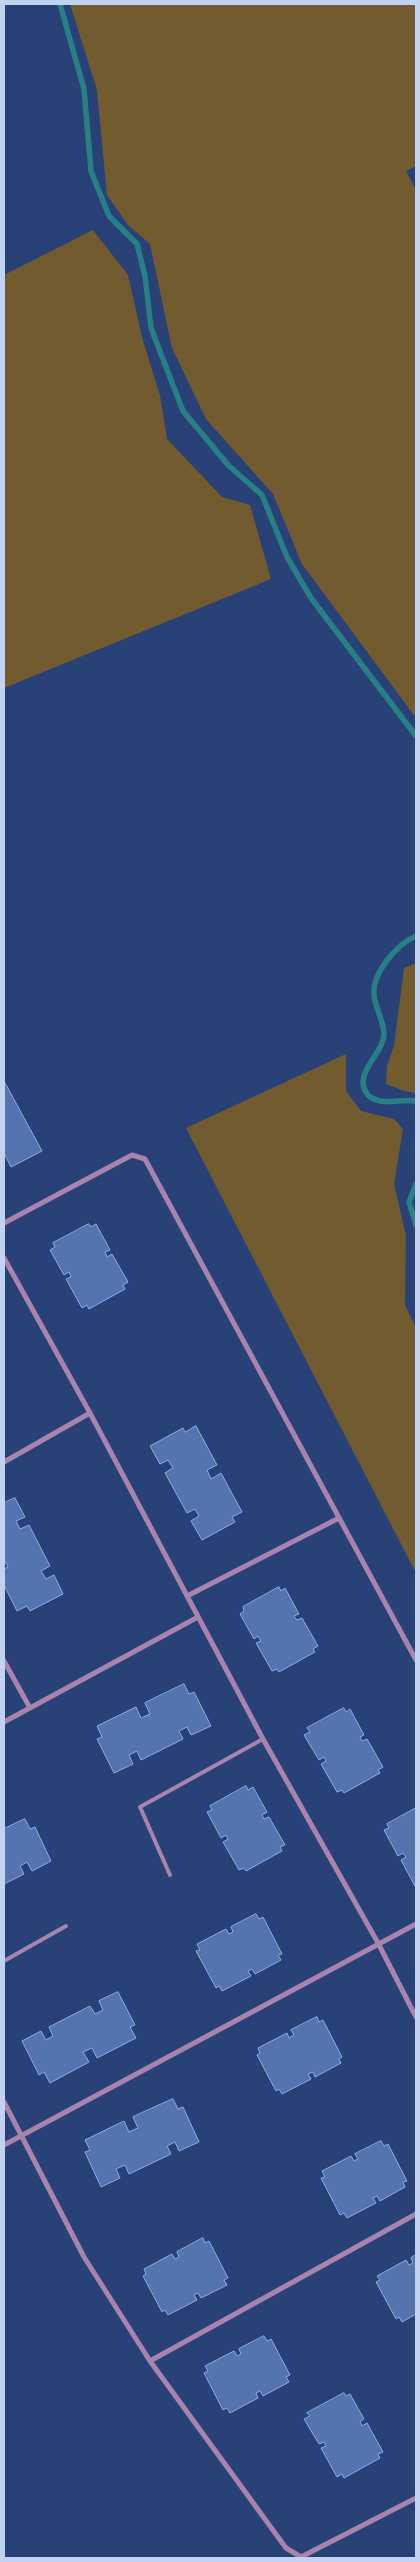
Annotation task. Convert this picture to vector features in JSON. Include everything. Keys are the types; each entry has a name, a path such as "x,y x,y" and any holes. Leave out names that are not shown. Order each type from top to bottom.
{"street":[{"path":"4,1223 132,1155 145,1159 416,1660"},
{"path":"4,1258 189,1595 198,1617 263,1739 378,1943 416,2017"},
{"path":"4,1462 90,1413"},
{"path":"189,1595 338,1518"},
{"path":"4,1722 198,1617"},
{"path":"4,1662 30,1708"},
{"path":"4,2144 416,1924"},
{"path":"4,2102 84,2257 150,2362 286,2548 300,2557 416,2498"},
{"path":"150,2362 416,2214"}],"lane":[{"path":"170,1875 140,1807 263,1739"},
{"path":"4,1962 66,1926"}],"shaded area":[{"path":"70,4 416,4 416,166 406,171 416,190 416,718 302,564 273,494 206,419 172,348 150,244 128,225 107,195 97,90"},
{"path":"93,230 128,275 142,337 160,396 167,439 222,497 250,505 271,579 4,688 4,275"},
{"path":"416,963 416,1093 404,1091 386,1084 387,1066 394,1046 404,968"},
{"path":"346,1054 346,1091 361,1111 394,1119 403,1129 394,1184 406,1235 405,1305 416,1328 416,1573 186,1128"}],"building":[{"path":"4,1081 42,1151 11,1167 4,1153"},
{"path":"89,1224 91,1227 96,1224 110,1250 105,1252 107,1257 112,1254 128,1282 123,1285 125,1289 89,1309 87,1305 82,1308 66,1279 71,1277 69,1272 64,1275 50,1250 55,1247 53,1243"},
{"path":"196,1426 217,1465 207,1470 211,1479 221,1473 242,1512 232,1517 235,1522 202,1540 191,1521 199,1516 195,1509 187,1513 165,1473 173,1468 168,1460 160,1464 150,1446 183,1428 185,1432"},
{"path":"15,1498 25,1517 16,1521 20,1529 29,1525 50,1566 41,1571 46,1579 54,1575 63,1594 30,1611 27,1606 17,1611 4,1585 4,1569 8,1567 4,1559 4,1503"},
{"path":"279,1587 281,1591 285,1588 299,1614 294,1616 297,1620 302,1618 318,1646 313,1649 315,1652 279,1672 277,1669 272,1671 256,1643 261,1641 258,1636 254,1639 240,1614 244,1611 243,1607"},
{"path":"184,1684 189,1694 194,1692 211,1726 191,1735 187,1727 179,1731 183,1739 141,1760 137,1751 129,1755 133,1764 114,1773 97,1739 102,1737 97,1726 136,1707 141,1718 150,1714 145,1703"},
{"path":"344,1708 346,1712 350,1709 364,1735 360,1737 362,1741 367,1739 383,1767 378,1770 380,1773 344,1793 342,1790 337,1792 321,1764 326,1761 324,1757 319,1760 304,1735 310,1732 307,1728"},
{"path":"246,1786 248,1790 253,1787 267,1812 262,1815 264,1819 269,1817 285,1845 280,1847 282,1851 246,1871 244,1868 239,1870 223,1842 228,1839 226,1835 221,1838 207,1812 212,1810 210,1806"},
{"path":"416,1808 416,1888 401,1860 406,1857 403,1853 398,1856 384,1830 389,1828 387,1824"},
{"path":"25,1819 30,1829 35,1827 51,1861 32,1871 27,1862 20,1866 24,1874 4,1884 4,1829"},
{"path":"256,1914 259,1919 263,1917 282,1954 278,1955 281,1960 255,1974 252,1969 248,1971 251,1976 222,1991 219,1986 216,1988 196,1951 200,1950 197,1944 226,1929 229,1934 233,1932 231,1927"},
{"path":"118,1992 135,2025 130,2027 136,2038 97,2058 92,2048 83,2052 89,2062 50,2083 44,2072 39,2075 22,2041 41,2031 46,2040 53,2036 49,2027 90,2006 95,2014 103,2010 99,2001"},
{"path":"317,2017 319,2022 323,2020 342,2057 339,2059 341,2063 315,2077 313,2072 308,2074 311,2079 282,2094 279,2089 276,2091 257,2055 260,2053 258,2048 287,2033 289,2038 294,2035 291,2030"},
{"path":"173,2099 178,2109 183,2107 199,2142 179,2151 175,2142 167,2146 171,2154 129,2174 125,2165 116,2169 120,2178 101,2187 85,2152 90,2150 85,2140 124,2121 129,2132 138,2128 133,2117"},
{"path":"381,2141 384,2146 388,2144 407,2181 403,2182 405,2187 380,2201 377,2196 373,2198 376,2203 347,2218 344,2213 340,2215 321,2178 325,2177 322,2171 351,2156 354,2161 358,2159 355,2154"},
{"path":"203,2238 205,2243 209,2241 228,2278 224,2280 227,2285 201,2298 198,2293 194,2295 197,2300 168,2315 165,2310 162,2312 143,2276 146,2274 144,2269 172,2254 175,2259 179,2257 177,2252"},
{"path":"416,2255 416,2314 402,2322 399,2317 396,2319 376,2282 380,2280 377,2276 406,2260 409,2265 413,2263 411,2258"},
{"path":"264,2336 267,2341 271,2339 290,2375 286,2377 289,2382 263,2396 260,2391 256,2393 258,2398 230,2413 227,2408 223,2410 204,2373 208,2371 205,2366 234,2351 237,2356 241,2354 239,2349"},
{"path":"344,2393 346,2396 350,2394 364,2419 360,2422 362,2426 367,2423 383,2452 378,2454 380,2458 344,2478 342,2474 337,2477 321,2448 326,2446 324,2442 319,2444 304,2419 310,2416 307,2413"}],"waterway":[{"path":"60,4 84,89 91,171 109,216 137,244 145,276 151,328 183,411 229,466 262,495 287,557 311,598 416,736"},
{"path":"416,936 401,946 387,960 374,986 374,995 384,1036 379,1050 365,1072 363,1080 368,1095 373,1099 379,1101 416,1101"},
{"path":"416,1184 409,1202 416,1225"}]}
